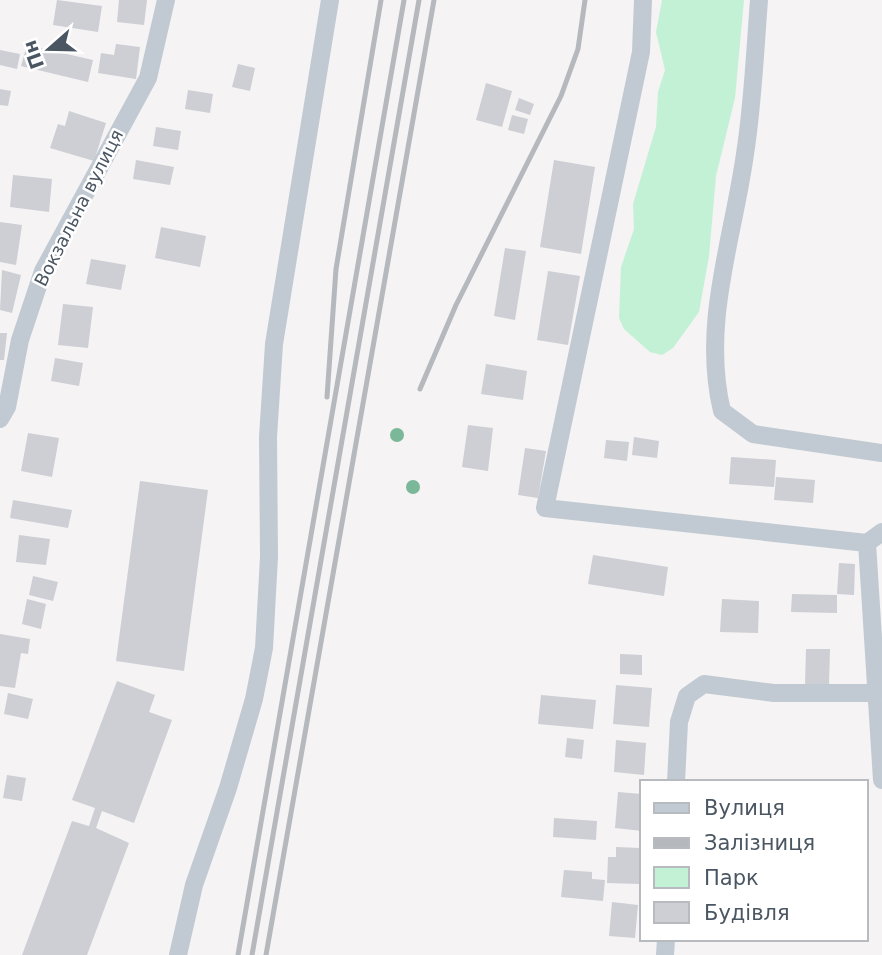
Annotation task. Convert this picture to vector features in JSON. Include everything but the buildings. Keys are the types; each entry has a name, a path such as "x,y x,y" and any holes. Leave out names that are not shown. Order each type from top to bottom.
{"street":[{"name":"Вокзальна вулиця","path":"0,419 7,407 20,340 43,271 148,78 166,0"},
{"path":"178,955 194,885 228,788 254,699 264,648 269,557 268,437 274,344 330,0"},
{"path":"643,0 641,52 545,508 875,537 876,693 882,780"},
{"path":"759,0 745,154 712,344 714,380 722,411 753,434 882,453"},
{"path":"676,780 679,722 687,695 704,684 774,692 876,693"}],"green space":[{"path":"662,0 744,0 735,98 716,176 709,256 699,312 673,348 662,355 650,352 624,329 619,318 621,267 634,229 633,204 656,127 658,92 665,70 656,32"}],"railway":[{"path":"327,397 336,269 381,0"},
{"path":"238,955 404,0"},
{"path":"252,955 419,0"},
{"path":"266,955 434,0"},
{"path":"420,389 456,305 561,96 578,49 585,0"}]}
